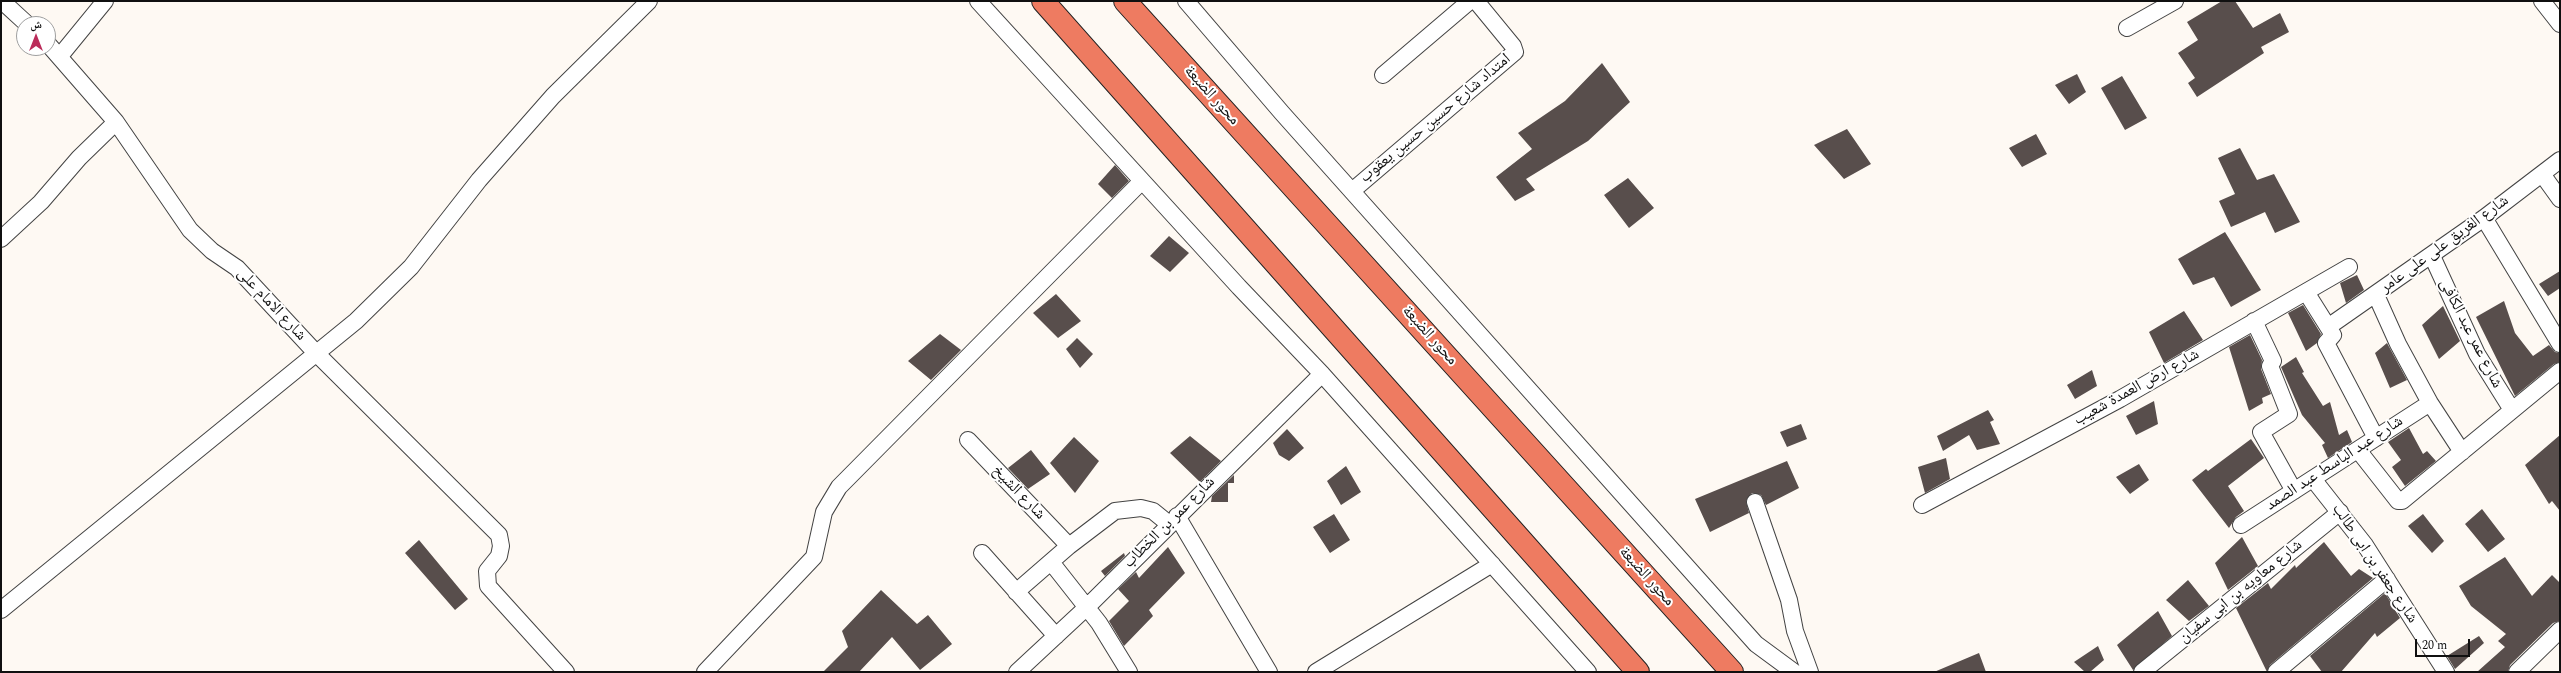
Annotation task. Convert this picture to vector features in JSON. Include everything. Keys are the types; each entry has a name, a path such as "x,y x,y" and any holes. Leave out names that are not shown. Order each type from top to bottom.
{"highway":[{"path":"1043,1 1638,672"},
{"name":"محور الضبعة","path":"1124,1 1732,672"}],"street":[{"path":"2,1 18,16"},
{"path":"60,56 105,1"},
{"path":"1,610 356,321 411,267 479,180 554,96 649,1"},
{"path":"978,1 1239,287 1322,374 1588,672"},
{"path":"1186,1 1282,113 1756,644 1794,672"},
{"path":"1383,75 1470,1"},
{"name":"امتداد شارع حسين حسين يعقوب","path":"1352,191 1513,55 1513,46 1476,1"},
{"path":"2127,28 2176,1"},
{"path":"2542,1 2559,22"},
{"name":"شارع الامام على","path":"56,52 116,122 190,230 212,251 237,268 316,353 498,535 501,546 499,556 487,571 488,586 566,672"},
{"path":"1,239 41,202 79,158 116,122"},
{"name":"شارع الغريق على على عامر","path":"2328,327 2432,256 2560,160"},
{"path":"2542,174 2560,199"},
{"path":"705,672 814,557 824,512 839,486 1142,181"},
{"path":"2484,218 2560,344"},
{"name":"شارع عمر عبد الكافى","path":"2432,256 2477,354 2512,410"},
{"name":"شارع ارض العمدة شعيب","path":"1922,506 2120,399 2350,267"},
{"path":"2306,292 2333,335 2326,343 2376,438"},
{"path":"2376,295 2398,344 2430,404 2462,452"},
{"path":"2254,321 2273,361 2270,366 2289,414 2260,432 2294,491"},
{"path":"2358,450 2398,501 2402,501 2560,371"},
{"name":"شارع عمر بن الخطاب","path":"1017,672 1087,606 1322,374"},
{"name":"شارع عبد الباسط عبد الصمد","path":"2241,525 2430,404"},
{"name":"شارع الشيخ","path":"968,440 1069,546"},
{"name":"شارع جعفر بن ابى طالب","path":"2313,479 2340,512 2387,579 2446,672"},
{"path":"1755,502 1789,600 1795,631 1810,672"},
{"path":"1016,592 1103,518 1128,508 1141,508 1153,511 1173,520 1269,672"},
{"name":"شارع معاويه بن ابى سفيان","path":"2142,672 2340,512"},
{"path":"982,553 1056,636"},
{"path":"1050,562 1104,629 1129,672"},
{"path":"1316,672 1492,564"},
{"path":"2276,672 2387,579"},
{"path":"2517,672 2560,630"}],"building":[{"path":"2222,1 2235,1 2253,28 2280,13 2289,32 2261,47 2264,53 2197,97 2188,83 2195,78 2178,53 2198,40 2187,22"},
{"path":"1602,63 1630,102 1588,141 1526,179 1535,190 1515,201 1496,177 1532,149 1518,133 1565,101"},
{"path":"2077,74 2086,92 2069,104 2055,85"},
{"path":"2122,76 2147,118 2125,130 2101,88"},
{"path":"1847,129 1871,164 1844,179 1814,145"},
{"path":"2036,134 2047,154 2022,167 2009,148"},
{"path":"2240,148 2257,180 2274,174 2300,222 2275,233 2265,212 2231,227 2219,201 2235,194 2218,158"},
{"path":"1115,165 1129,181 1112,198 1098,184"},
{"path":"1628,178 1654,208 1629,228 1604,195"},
{"path":"2225,232 2261,290 2231,307 2214,277 2193,285 2178,259"},
{"path":"1169,236 1189,253 1170,272 1150,256"},
{"path":"2560,271 2560,288 2548,296 2539,284"},
{"path":"2357,275 2364,290 2346,303 2340,283"},
{"path":"1056,294 1081,321 1058,338 1033,313"},
{"path":"2504,301 2515,333 2533,356 2549,345 2555,352 2560,353 2560,362 2554,364 2515,396 2476,317"},
{"path":"2303,305 2321,334 2317,343 2306,351 2288,313"},
{"path":"2443,306 2460,341 2439,359 2422,325"},
{"path":"2184,311 2203,340 2164,363 2149,332"},
{"path":"940,334 961,350 931,380 908,361"},
{"path":"2250,335 2262,360 2261,369 2271,394 2262,398 2263,403 2249,411 2229,347"},
{"path":"1077,338 1093,354 1080,368 1066,349"},
{"path":"2387,343 2407,380 2390,388 2375,353"},
{"path":"2296,357 2304,372 2302,373 2323,406 2330,402 2339,435 2347,430 2352,442 2328,458 2322,445 2325,443 2302,415 2281,367"},
{"path":"2092,370 2097,386 2075,399 2067,385"},
{"path":"2154,401 2158,424 2136,435 2126,416"},
{"path":"1988,410 1994,420 1990,422 2000,444 1977,450 1969,435 1943,451 1937,436"},
{"path":"1801,424 1807,439 1787,447 1780,432"},
{"path":"2409,428 2423,454 2427,451 2436,461 2405,486 2392,467 2401,460 2388,442"},
{"path":"1287,429 1304,448 1289,461 1279,455 1273,443"},
{"path":"2560,435 2560,511 2552,501 2549,504 2525,465"},
{"path":"1190,436 1221,461 1200,482 1170,453"},
{"path":"1074,437 1099,461 1075,493 1050,463"},
{"path":"2251,439 2264,458 2228,486 2244,511 2236,517 2229,528 2192,480 2206,469 2208,471"},
{"path":"1031,450 1050,474 1028,489 1008,468"},
{"path":"1946,458 1950,479 1925,493 1918,467"},
{"path":"1787,461 1799,488 1766,505 1761,495 1752,493 1746,501 1749,513 1710,532 1695,499"},
{"path":"2139,464 2149,480 2130,494 2116,477"},
{"path":"1346,466 1361,492 1341,505 1327,481"},
{"path":"1234,475 1234,483 1228,483 1228,502 1211,502 1212,496"},
{"path":"2482,509 2505,539 2488,552 2465,524"},
{"path":"1334,514 1350,540 1330,553 1313,527"},
{"path":"2423,514 2444,541 2432,553 2408,526"},
{"path":"2242,537 2258,566 2228,590 2215,563"},
{"path":"419,540 468,599 455,610 405,553"},
{"path":"2324,542 2351,576 2359,569 2373,578 2270,665 2267,672 2236,608 2268,583 2271,589 2295,565 2296,568"},
{"path":"1168,547 1185,573 1149,610 1153,616 1124,646 1109,621 1129,601 1118,589 1136,572 1139,578"},
{"path":"1124,553 1125,556 1105,576 1101,571"},
{"path":"2505,557 2532,596 2552,575 2560,583 2560,621 2553,623 2510,665 2508,672 2477,672 2505,647 2498,641 2506,634 2471,606 2459,586"},
{"path":"2188,580 2209,606 2189,621 2166,600"},
{"path":"881,590 917,624 928,615 952,644 920,670 892,637 859,672 823,672 848,647 842,631"},
{"path":"2385,593 2400,618 2377,637 2375,633 2341,672 2322,672 2310,656"},
{"path":"2158,611 2172,636 2133,670 2117,645"},
{"path":"2479,636 2484,643 2455,669 2447,656"},
{"path":"2098,646 2104,660 2090,672 2085,672 2074,662"},
{"path":"1979,653 1986,672 1934,672"}]}
